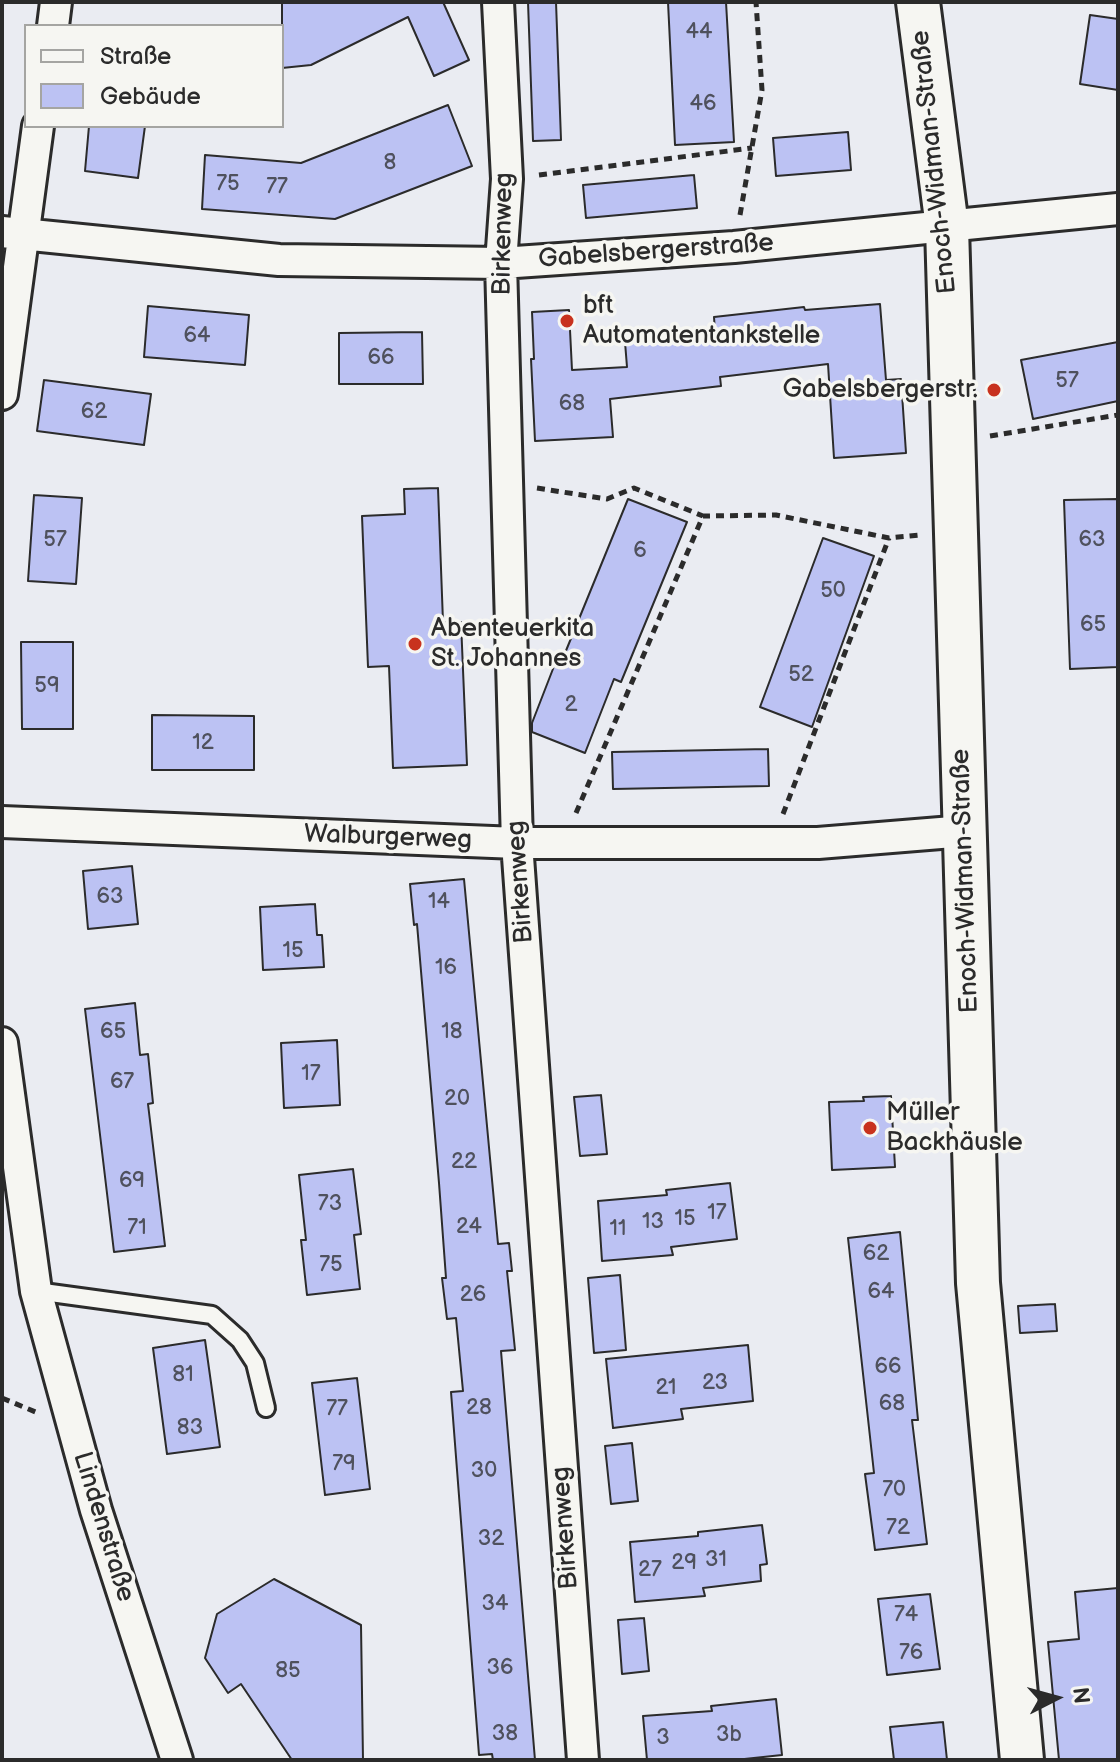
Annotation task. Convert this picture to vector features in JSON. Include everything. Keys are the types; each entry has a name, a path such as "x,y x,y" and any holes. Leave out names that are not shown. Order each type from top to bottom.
{"street":[{"path":"53,24 56,2"},
{"name":"Birkenweg","path":"498,2 507,179 501,263 517,843 583,1760"},
{"name":"Enoch-Widman-Straße","path":"918,2 947,227 978,1283 1022,1760"},
{"path":"2,394 12,234 38,128"},
{"name":"Gabelsbergerstraße","path":"12,234 279,260 501,263 734,247 1118,209"},
{"name":"Walburgerweg","path":"2,822 517,843 818,843 965,831"},
{"name":"Lindenstraße","path":"2,1043 36,1291 96,1510 177,1760"}],"lane":[{"path":"36,1291 212,1315 240,1340 255,1363 266,1408"}],"path":[{"path":"734,247 762,90 756,2"},
{"path":"507,179 752,148"},
{"path":"954,442 1118,415"},
{"path":"506,484 607,499 634,488 703,516 776,515 889,538 957,532"},
{"path":"562,843 703,516"},
{"path":"772,843 889,538"}],"building":[{"path":"282,2 443,2 469,60 434,76 408,17 311,65 284,68"},
{"path":"528,2 556,2 561,140 533,141"},
{"path":"668,2 726,2 734,142 675,145"},
{"path":"1090,15 1118,19 1118,90 1080,84"},
{"path":"448,105 472,166 335,219 202,209 205,155 301,163"},
{"path":"89,128 145,128 138,178 85,171"},
{"path":"848,132 851,170 776,176 773,138"},
{"path":"694,175 697,208 586,218 583,185"},
{"path":"880,304 886,380 901,379 906,453 834,458 828,364 720,377 721,386 610,399 613,437 535,441 532,312 569,310 572,370 627,367 625,342 715,332 714,317 804,307 805,310"},
{"path":"148,306 249,315 245,365 144,357"},
{"path":"422,332 423,384 339,384 339,333"},
{"path":"1118,342 1118,401 1033,419 1021,360"},
{"path":"44,380 151,394 144,445 37,431"},
{"name":"Abenteuerkita St. Johannes","path":"438,488 443,622 461,622 467,765 393,768 389,666 368,667 362,516 405,514 404,489"},
{"path":"34,495 82,498 76,584 28,581"},
{"path":"628,499 687,522 621,682 614,679 585,753 532,732 532,723 558,656 563,658"},
{"path":"1118,499 1118,667 1070,669 1064,500"},
{"path":"823,538 874,556 812,727 760,707"},
{"path":"21,642 73,642 73,729 22,729"},
{"path":"152,715 254,716 254,770 152,770"},
{"path":"768,749 769,786 613,789 612,752"},
{"path":"132,866 138,924 88,929 83,871"},
{"path":"464,879 498,1244 509,1243 512,1271 507,1271 515,1350 501,1351 535,1760 493,1760 492,1754 479,1755 451,1392 463,1391 456,1318 447,1319 442,1278 446,1278 439,1183 417,924 414,925 410,884"},
{"path":"315,904 317,935 322,935 324,967 263,970 260,907"},
{"path":"135,1003 140,1055 148,1054 153,1103 148,1104 165,1246 114,1252 85,1009"},
{"path":"337,1040 340,1105 284,1108 281,1043"},
{"path":"601,1095 607,1154 580,1156 574,1097"},
{"path":"891,1096 895,1167 832,1170 829,1102"},
{"path":"353,1169 361,1234 354,1235 360,1289 307,1295 301,1240 306,1240 299,1175"},
{"path":"730,1183 737,1239 671,1247 673,1255 602,1261 598,1201 667,1195 666,1190"},
{"path":"900,1232 918,1420 912,1420 927,1544 875,1550 865,1474 874,1473 848,1238"},
{"path":"620,1275 626,1350 594,1353 588,1278"},
{"path":"1055,1304 1057,1331 1020,1333 1018,1306"},
{"path":"205,1340 220,1447 167,1454 153,1348"},
{"path":"748,1345 753,1401 681,1409 683,1419 613,1428 606,1359"},
{"path":"357,1378 370,1489 325,1495 312,1383"},
{"path":"632,1443 638,1501 611,1504 605,1446"},
{"path":"762,1525 767,1564 760,1565 761,1581 703,1588 705,1596 635,1602 630,1542 698,1536 698,1532"},
{"path":"274,1579 361,1625 363,1760 292,1760 241,1684 228,1693 205,1658 217,1614"},
{"path":"1118,1588 1118,1760 1059,1760 1048,1642 1079,1639 1075,1592"},
{"path":"930,1594 940,1669 887,1675 878,1599"},
{"path":"644,1618 649,1671 622,1674 618,1620"},
{"path":"776,1699 782,1755 735,1760 647,1760 643,1716 712,1711 711,1706"},
{"path":"943,1722 947,1760 894,1760 890,1727"}],"place":[{"name":"bft Automatentankstelle","path":"567,321"},
{"name":"Gabelsbergerstr.","path":"994,390"},
{"name":"Abenteuerkita St. Johannes","path":"415,644"},
{"name":"Müller Backhäusle","path":"870,1128"}]}
